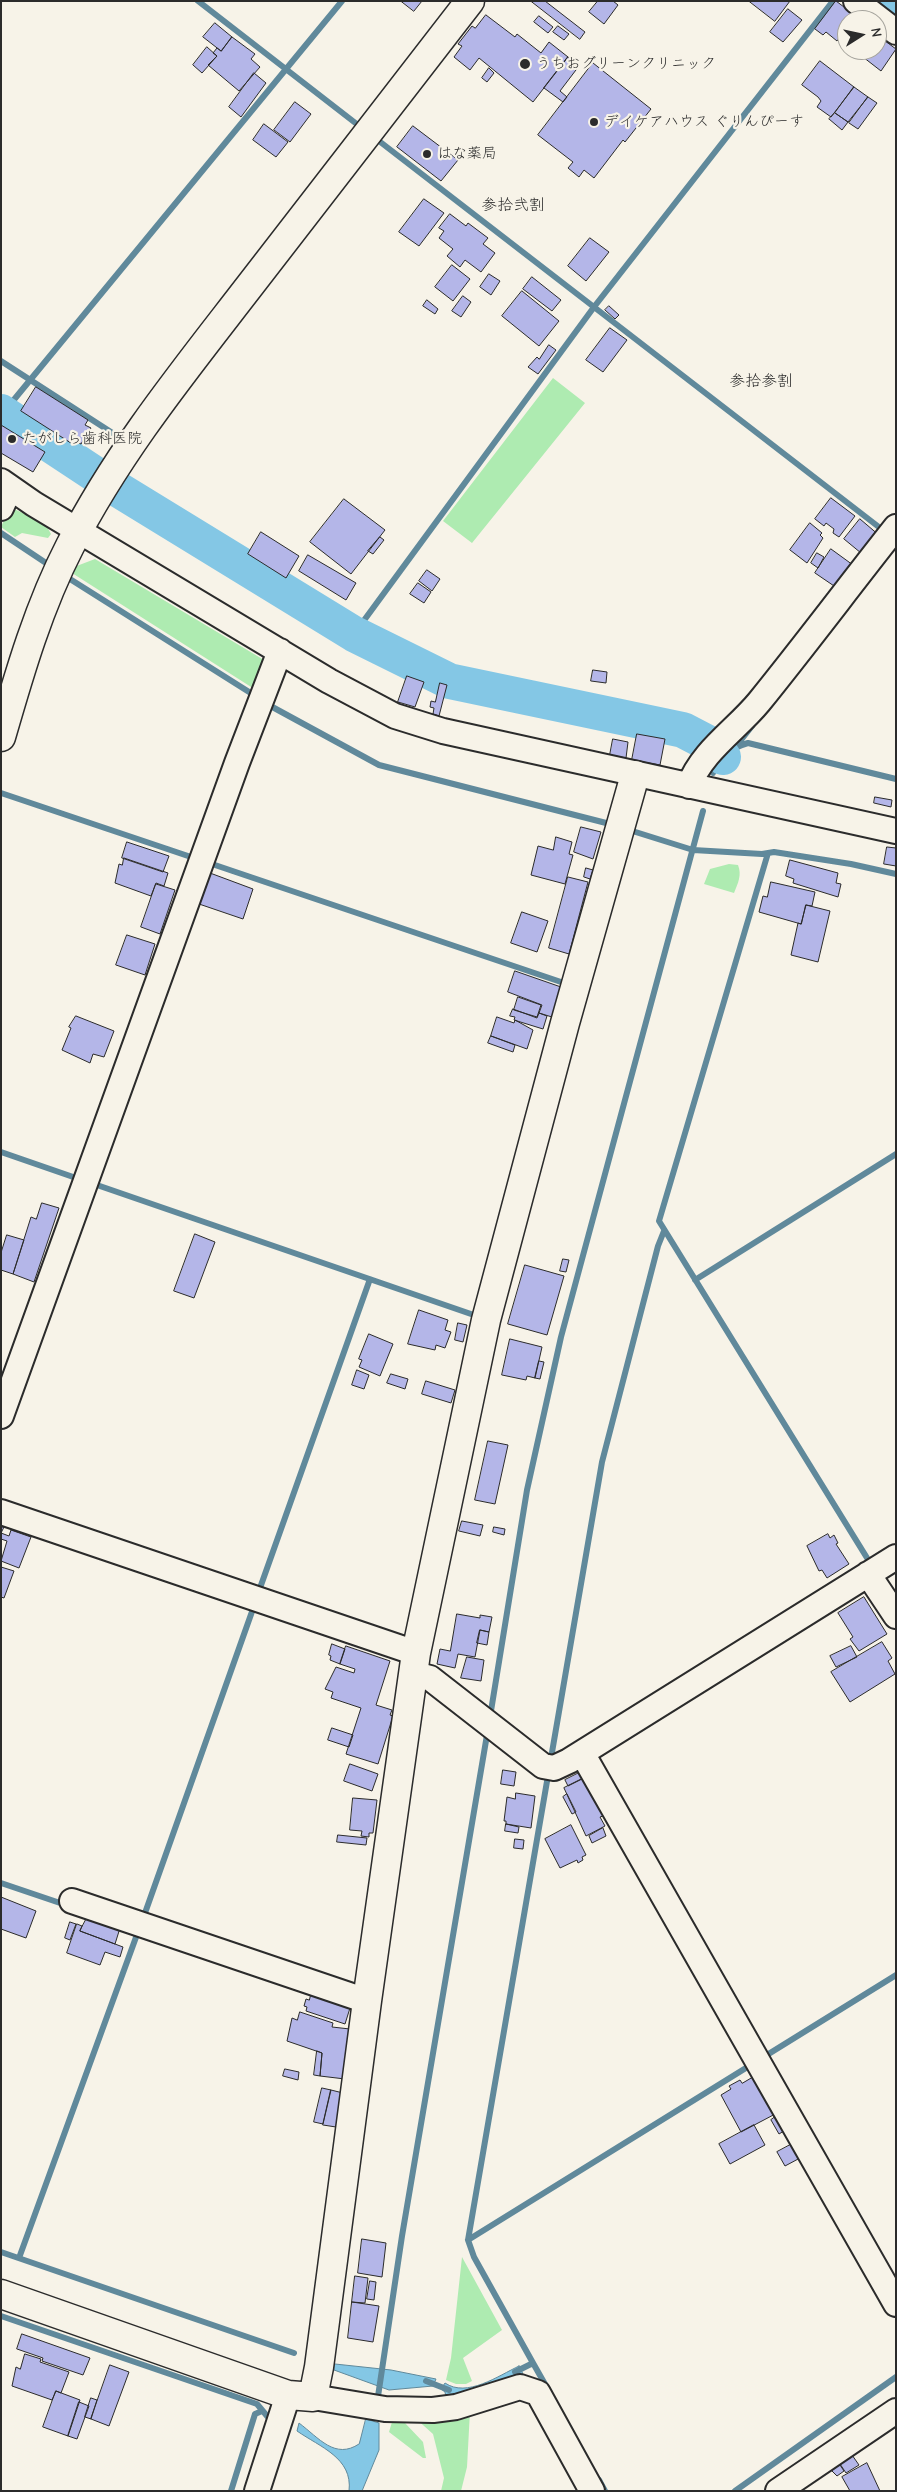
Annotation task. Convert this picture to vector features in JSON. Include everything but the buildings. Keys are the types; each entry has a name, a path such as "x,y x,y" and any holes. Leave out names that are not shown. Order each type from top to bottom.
{"street":[{"path":"1,736 24,658 58,572 106,481 163,397 470,1"},
{"path":"856,1 896,32"},
{"path":"4,492 78,531 371,704 418,724 634,775 896,831"},
{"path":"689,786 695,770 760,701 896,527"},
{"path":"1,1416 237,763 280,651"},
{"path":"257,2491 301,2396 319,2367 367,2001 415,1663 486,1320 634,775"},
{"path":"1,1512 415,1663 430,1678 489,1725 548,1767 569,1762 879,1568 896,1616"},
{"path":"582,1753 896,2304"},
{"path":"72,1901 367,2001"},
{"path":"1,2294 301,2396 374,2407 434,2410 456,2408 520,2387 538,2393 592,2491"},
{"path":"778,2491 896,2411"}],"green space":[{"path":"553,378 585,403 472,543 443,521"},
{"path":"14,509 45,523 51,534 48,538 22,533 15,537 1,527 8,511"},
{"path":"95,559 269,663 259,692 72,573 74,567"},
{"path":"729,864 738,865 740,872 734,893 704,884 710,869"},
{"path":"462,2257 502,2330 463,2358 472,2381 466,2384 456,2384 446,2380 451,2358"},
{"path":"470,2411 467,2467 461,2491 441,2491 444,2478 433,2434 414,2417"},
{"path":"392,2422 405,2423 423,2442 426,2458 423,2458 389,2432"}],"water":[{"path":"335,2364 391,2370 436,2379 433,2386 389,2390 334,2370"},
{"path":"519,2366 523,2374 473,2394 446,2397 445,2392 441,2389 445,2383 454,2387 473,2387 492,2380"},
{"path":"366,2419 379,2423 379,2450 362,2491 349,2491 349,2480 346,2470 340,2462 325,2448 297,2431 299,2423 320,2440 342,2450 359,2444"}],"waterway":[{"path":"198,1 358,125"},
{"path":"3,413 342,1"},
{"path":"354,634 594,307 833,1"},
{"path":"379,141 884,531"},
{"path":"1,361 114,434"},
{"path":"1,412 119,490 354,634 449,681 683,730 706,742 723,757"},
{"path":"1,533 52,567"},
{"path":"62,574 257,697"},
{"path":"265,703 379,765 614,825"},
{"path":"740,745 741,740 752,726"},
{"path":"713,773 722,757 736,747 748,743 896,779"},
{"path":"1,793 197,859"},
{"path":"490,1717 527,1490 561,1337 703,811"},
{"path":"626,829 693,850 762,854 774,852 851,864 896,874"},
{"path":"768,853 659,1221 872,1566"},
{"path":"212,864 564,983"},
{"path":"1,1152 79,1179"},
{"path":"695,1280 896,1154"},
{"path":"94,1184 471,1314"},
{"path":"533,2363 474,2257 468,2240 602,1462 658,1246 664,1231"},
{"path":"260,1588 370,1279"},
{"path":"145,1913 254,1606"},
{"path":"377,2403 402,2236 488,1729"},
{"path":"1,1883 66,1905"},
{"path":"19,2258 139,1929"},
{"path":"468,2240 896,1975"},
{"path":"1,2252 294,2353"},
{"path":"1,2316 257,2404 267,2416"},
{"path":"515,2372 533,2363 550,2393"},
{"path":"735,2491 896,2377"},
{"path":"426,2381 449,2390"},
{"path":"231,2491 255,2414 262,2411"},
{"path":"599,2480 605,2491"}],"place":[{"name":"うちおグリーンクリニック","path":"525,64"},
{"name":"デイケアハウス ぐりんぴーす","path":"594,122"},
{"name":"はな薬局","path":"427,154"},
{"name":"たがしら歯科医院","path":"12,439"}],"district":[{"name":"参拾弐割","path":"513,205"},
{"name":"参拾参割","path":"761,381"}]}
